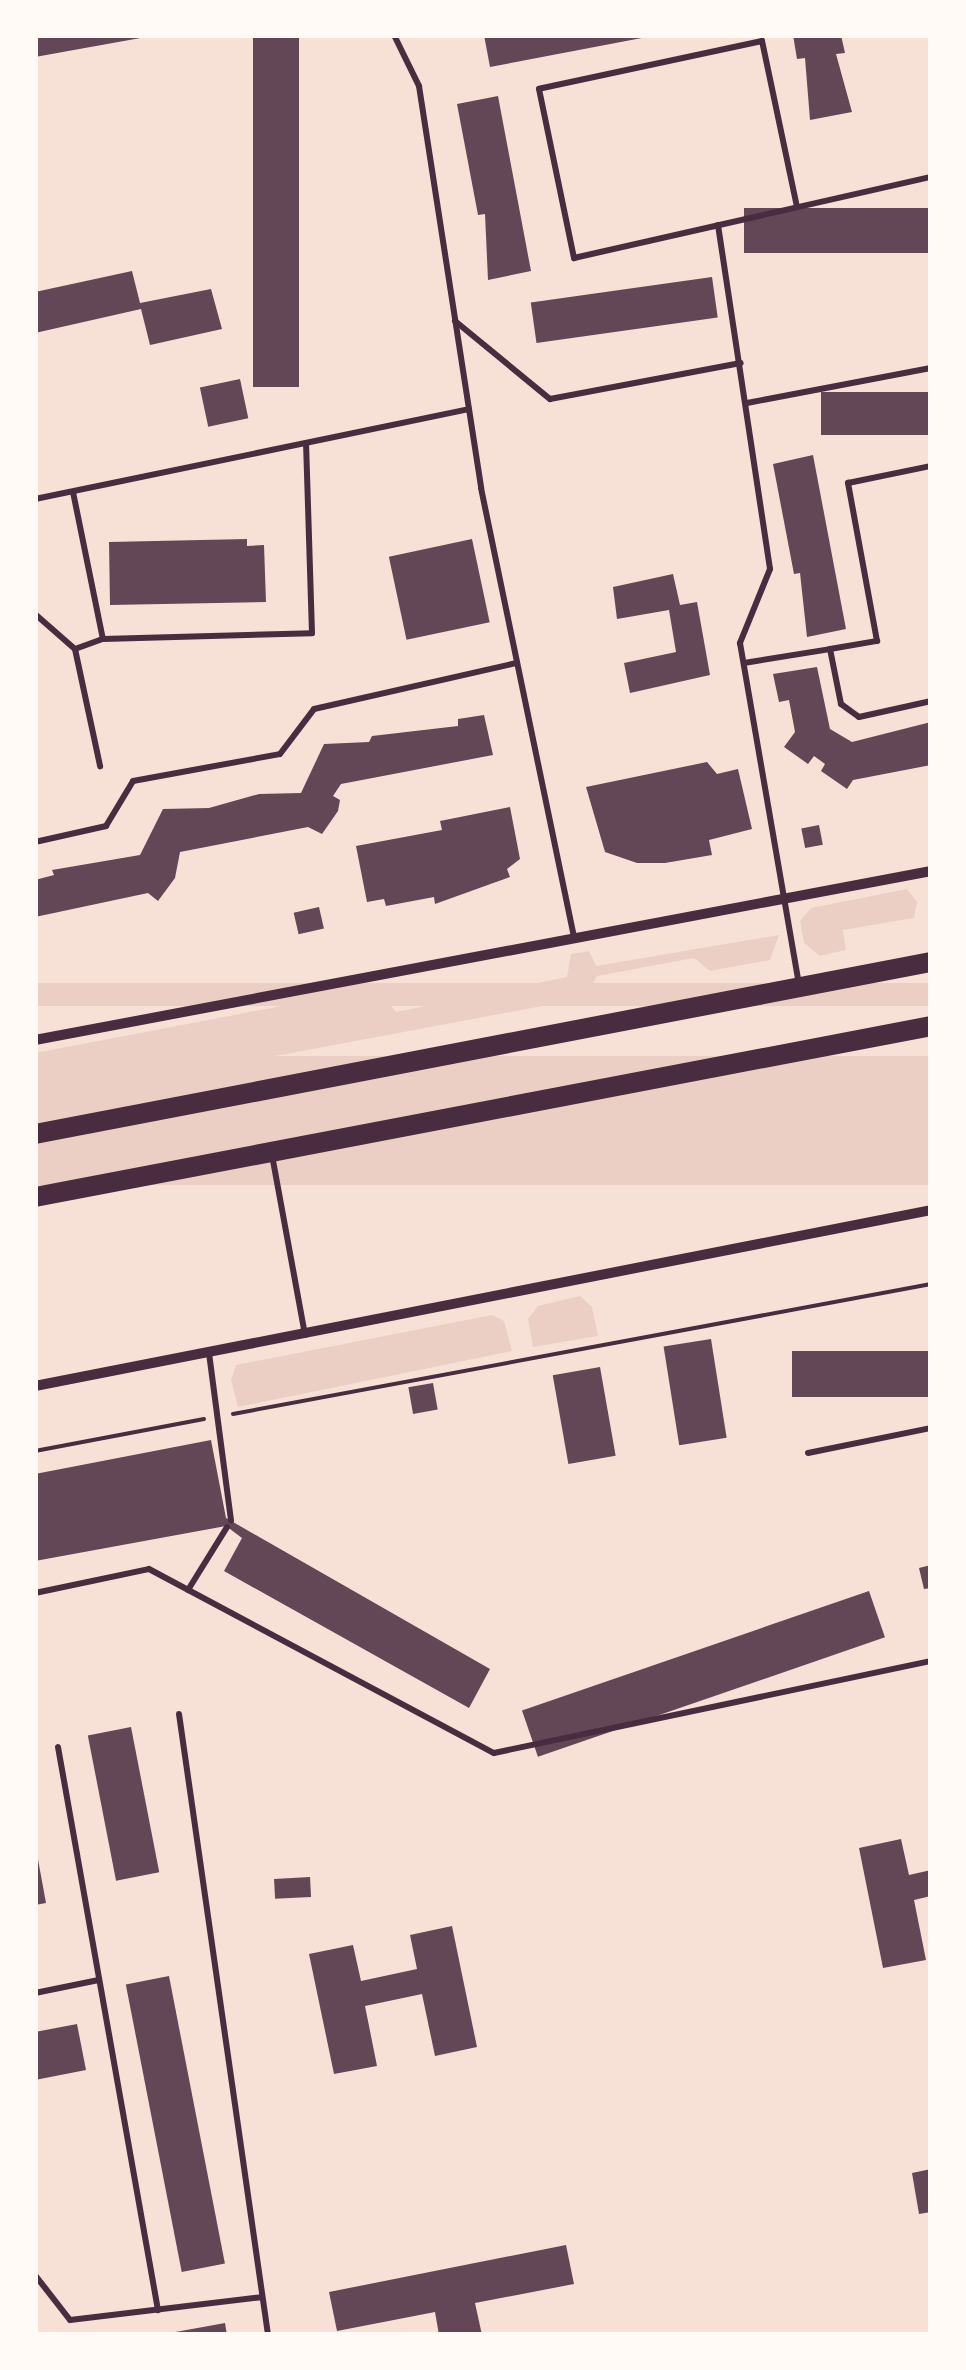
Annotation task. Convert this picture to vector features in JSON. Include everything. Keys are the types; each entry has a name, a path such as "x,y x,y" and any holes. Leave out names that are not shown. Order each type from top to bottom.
{"main road":[{"path":"35,1134 931,962"},
{"path":"35,1197 931,1026"}],"street":[{"path":"35,1040 931,871"},
{"path":"35,1386 931,1210"}],"lane":[{"path":"394,35 419,86 468,409 574,940"},
{"path":"797,207 762,41 539,88 574,258 931,177"},
{"path":"718,225 770,569 740,644 800,988"},
{"path":"455,320 550,399 741,363"},
{"path":"747,402 931,368"},
{"path":"35,499 468,409"},
{"path":"75,649 103,639 312,632 306,443"},
{"path":"744,663 877,641 848,482 931,466"},
{"path":"73,492 103,639"},
{"path":"35,614 75,649 100,766"},
{"path":"830,648 841,704 859,716 931,701"},
{"path":"35,842 106,826 133,781 280,754 314,709 517,663"},
{"path":"271,1153 305,1336"},
{"path":"188,1590 229,1524 209,1352"},
{"path":"808,1453 931,1428"},
{"path":"35,1593 148,1569 494,1753 931,1662"},
{"path":"179,1714 268,2335"},
{"path":"58,1746 158,2310"},
{"path":"35,1993 99,1980"},
{"path":"35,2275 70,2320 262,2297"}],"path":[{"path":"35,1452 931,1284"}],"shaded area":[{"path":"907,889 917,902 914,918 843,930 846,950 820,956 804,943 800,921 811,908"},
{"path":"779,935 770,960 710,971 694,958 597,976 585,998 35,1101 35,1053 376,988 396,1012 567,977 571,954 589,951 596,966"},
{"path":"35,983 931,983 931,1006 35,1006"},
{"path":"35,1056 931,1056 931,1185 35,1185"},
{"path":"580,1296 592,1307 598,1336 533,1347 528,1319 538,1306"},
{"path":"492,1315 504,1321 512,1351 238,1407 231,1380 236,1365"}],"building":[{"path":"35,35 146,35 146,37 35,57"},
{"path":"253,35 299,35 299,387 253,387"},
{"path":"484,35 646,35 647,37 490,67"},
{"path":"793,35 841,35 845,53 836,54 852,112 810,120 805,58 797,59"},
{"path":"498,96 531,271 488,280 485,214 478,215 457,104"},
{"path":"744,208 931,208 931,253 744,253"},
{"path":"132,271 140,303 211,289 222,329 150,345 141,309 35,333 35,292"},
{"path":"712,277 718,318 536,343 531,302"},
{"path":"240,379 248,418 208,427 200,388"},
{"path":"821,392 931,392 931,435 821,435"},
{"path":"813,455 846,629 807,637 800,573 794,574 773,464"},
{"path":"247,539 247,546 264,545 266,602 110,605 109,542"},
{"path":"472,539 490,622 407,640 389,557"},
{"path":"673,574 680,605 697,602 710,675 630,693 624,663 676,652 669,610 617,619 613,587"},
{"path":"817,667 830,729 852,742 931,722 931,765 853,780 847,789 821,771 825,764 814,756 808,764 784,747 795,732 789,700 779,702 773,674"},
{"path":"484,715 493,755 341,784 333,796 340,800 338,811 322,834 308,827 180,852 175,878 158,901 148,893 35,917 35,880 54,875 52,870 140,855 163,809 209,808 259,794 301,793 324,744 369,742 372,736 458,726 458,719"},
{"path":"707,762 717,774 738,769 752,829 709,840 712,855 665,863 637,863 605,852 586,787"},
{"path":"510,807 520,859 507,869 510,877 435,904 434,897 386,906 384,899 367,902 356,846 442,830 440,821"},
{"path":"819,825 823,845 805,848 801,828"},
{"path":"319,907 324,928 299,934 294,913"},
{"path":"711,1339 727,1438 679,1445 664,1347"},
{"path":"792,1351 931,1351 931,1397 792,1397"},
{"path":"600,1367 616,1456 568,1464 553,1375"},
{"path":"433,1383 438,1410 413,1414 408,1387"},
{"path":"211,1440 226,1518 490,1669 469,1708 224,1571 242,1538 226,1526 35,1561 35,1474"},
{"path":"931,1565 931,1588 924,1589 919,1568"},
{"path":"869,1591 885,1637 538,1757 522,1710"},
{"path":"131,1727 159,1872 116,1881 88,1735"},
{"path":"901,1839 909,1875 931,1870 931,1896 914,1900 926,1960 883,1968 859,1848"},
{"path":"35,1855 46,1903 35,1905"},
{"path":"310,1877 311,1897 275,1899 274,1879"},
{"path":"452,1926 477,2047 435,2056 422,1994 365,2006 377,2066 334,2074 309,1954 353,1945 361,1981 417,1969 410,1935"},
{"path":"169,1976 225,2264 182,2272 126,1984"},
{"path":"77,2024 86,2070 35,2080 35,2032"},
{"path":"931,2169 931,2212 919,2214 912,2173"},
{"path":"566,2245 574,2284 475,2303 482,2335 439,2335 435,2312 337,2331 329,2292"},
{"path":"225,2323 227,2335 170,2335 170,2333"}]}
